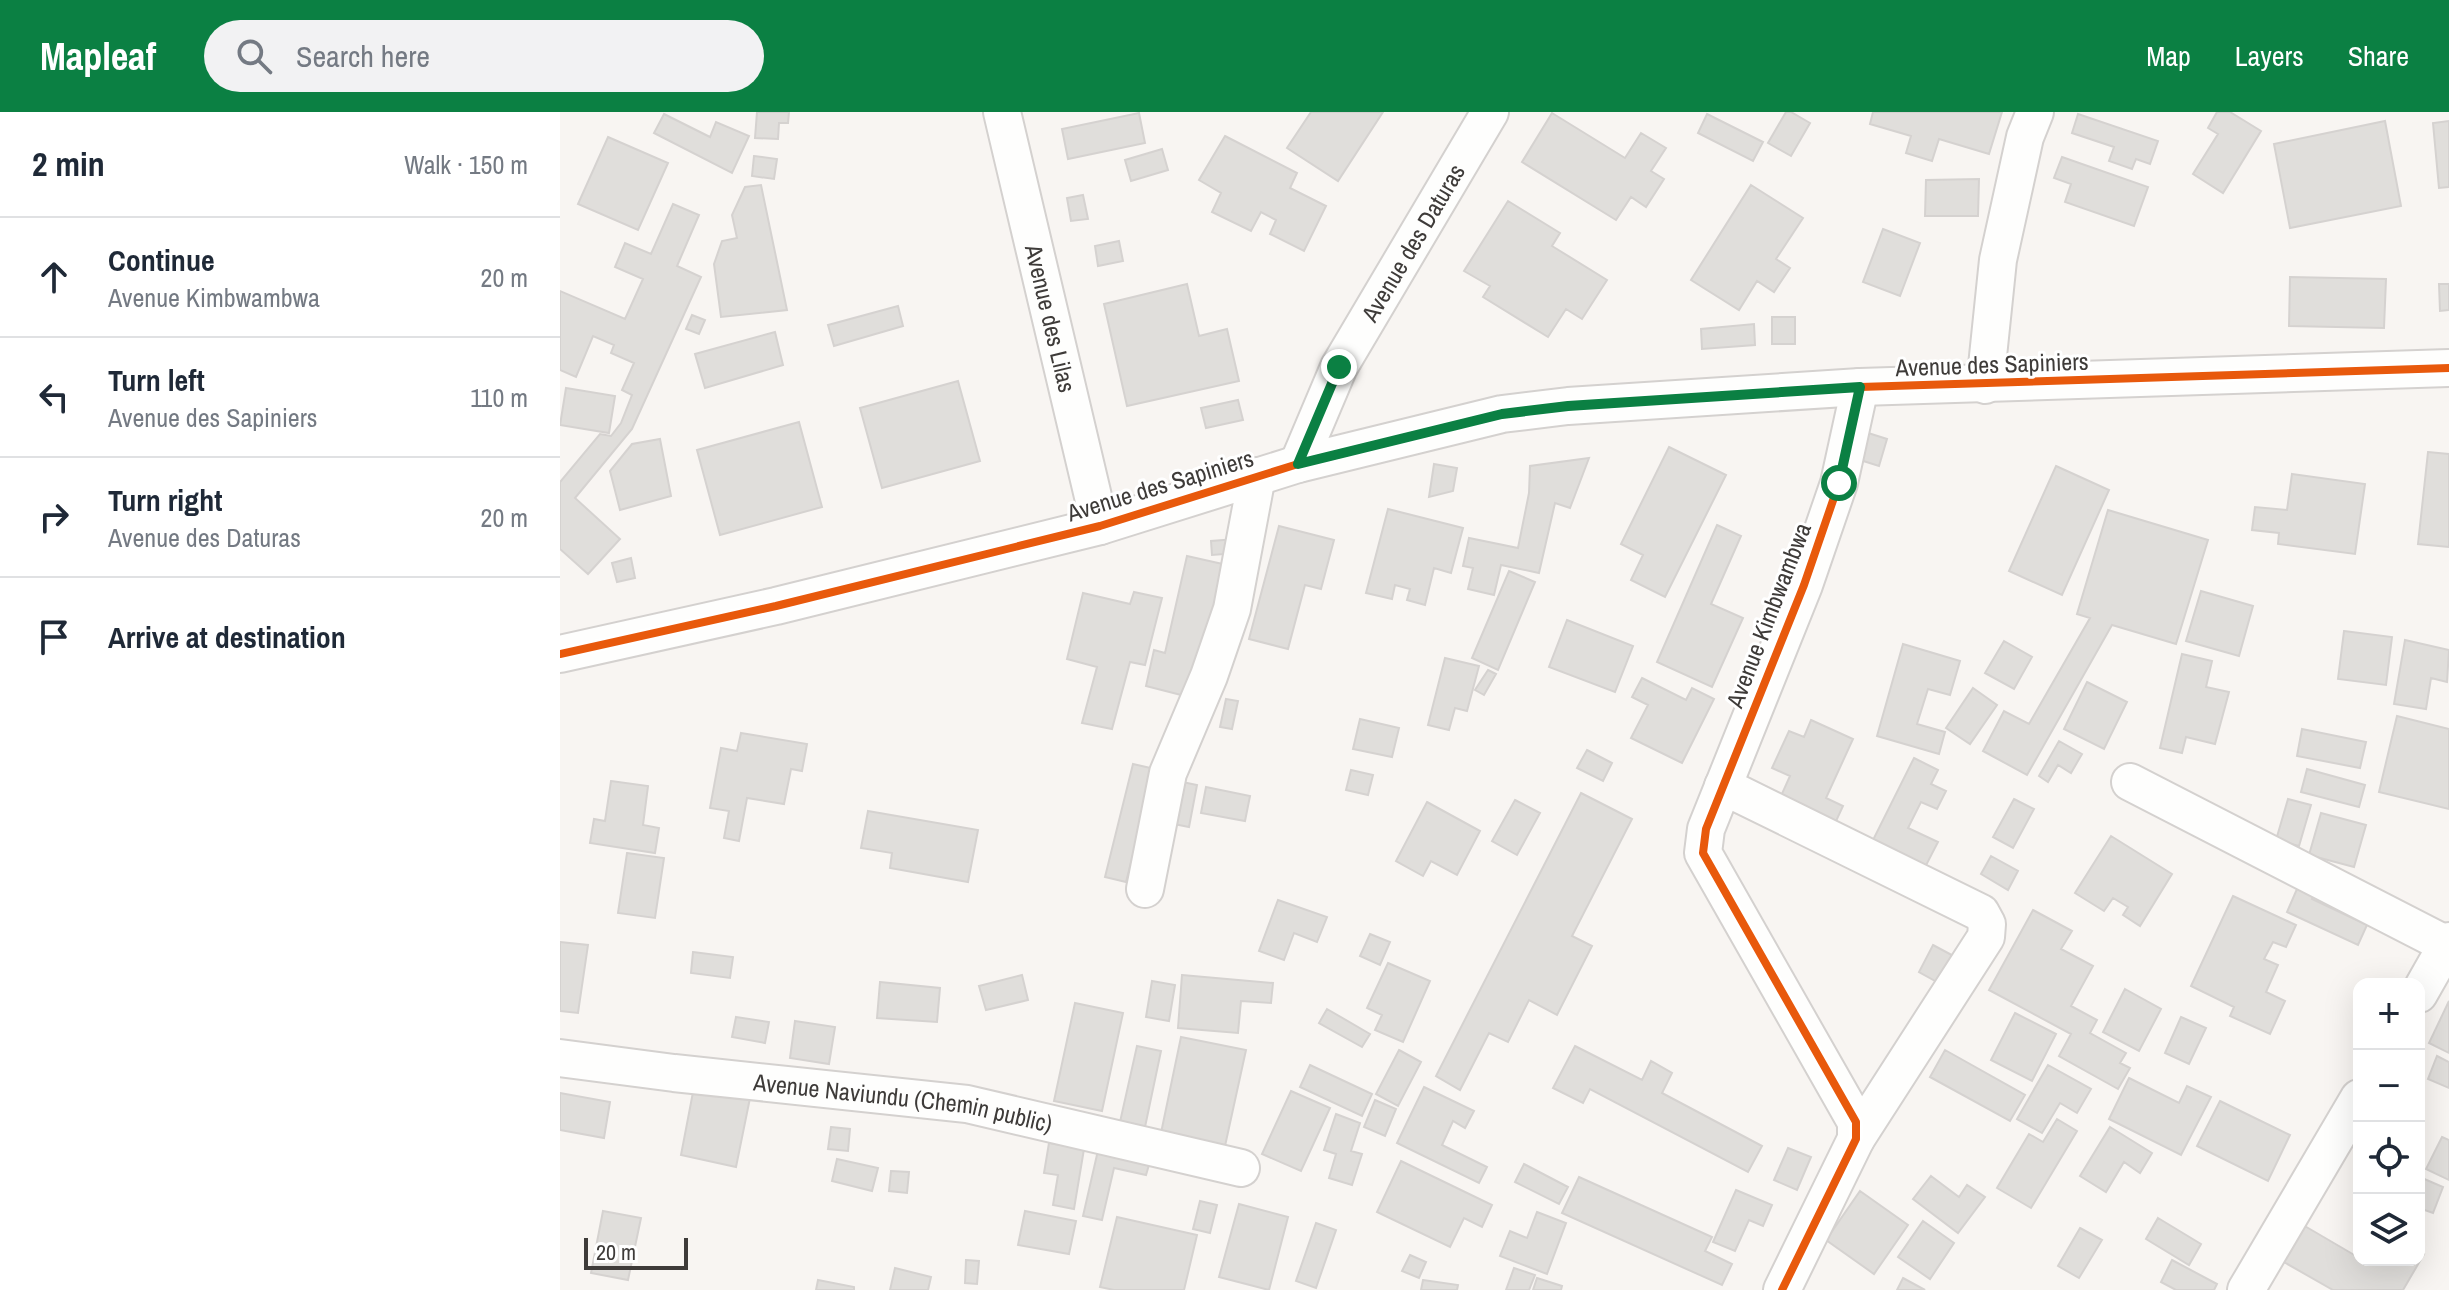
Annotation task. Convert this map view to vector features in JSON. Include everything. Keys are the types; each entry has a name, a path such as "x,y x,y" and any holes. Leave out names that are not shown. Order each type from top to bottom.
{"street":[{"name":"Avenue des Lilas","path":"1002,112 1100,526"},
{"name":"Avenue des Daturas","path":"1298,464 1339,367 1490,112"},
{"path":"1985,385 1998,260 2025,137 2035,112"},
{"name":"Avenue des Sapiniers","path":"560,654 776,606 1100,526 1298,464 1502,414 1568,406 1860,387 2449,368"},
{"name":"Avenue Kimbwambwa","path":"1856,1139 1856,1122 1847,1102 1703,853 1706,829 1804,585 1839,483 1860,387"},
{"path":"1145,889 1168,773 1209,676 1232,609 1257,476"},
{"path":"2130,782 2448,943 2425,983"},
{"path":"1723,786 1981,913 1987,924 1986,937 1856,1139 1782,1290"},
{"name":"Avenue Naviundu (Chemin public)","path":"560,1058 967,1104 1241,1168"},
{"path":"2246,1290 2353,1108"}],"building":[{"path":"757,112 789,112 788,123 779,123 778,139 755,138"},
{"path":"1311,112 1383,112 1338,181 1287,148"},
{"path":"1786,112 1810,123 1791,156 1768,143"},
{"path":"1873,112 2002,112 1989,154 1939,139 1932,161 1906,153 1911,136 1870,124"},
{"path":"2217,112 2230,112 2261,131 2223,193 2193,174 2218,134 2208,128"},
{"path":"1139,113 1145,143 1068,159 1062,129"},
{"path":"1552,113 1625,158 1641,133 1666,148 1651,171 1664,179 1646,207 1631,197 1616,220 1522,162"},
{"path":"664,114 710,137 716,122 749,136 732,173 654,133"},
{"path":"1707,114 1763,142 1753,161 1698,133"},
{"path":"2078,114 2158,141 2150,164 2136,159 2132,169 2109,161 2114,147 2072,133"},
{"path":"2385,121 2401,206 2290,228 2274,144"},
{"path":"2449,121 2449,187 2439,188 2433,123"},
{"path":"1225,136 1297,173 1290,188 1326,206 1304,251 1270,234 1276,220 1261,212 1251,231 1212,212 1221,193 1199,180"},
{"path":"608,137 668,163 638,230 578,204"},
{"path":"1162,149 1168,170 1131,181 1125,160"},
{"path":"754,156 777,159 774,179 752,176"},
{"path":"2062,157 2148,187 2134,226 2065,202 2071,184 2054,178"},
{"path":"1979,179 1978,216 1925,216 1926,180"},
{"path":"761,185 787,310 721,317 714,264 722,241 737,238 732,215 745,187"},
{"path":"1751,185 1803,218 1776,259 1790,268 1774,292 1757,281 1739,310 1691,280"},
{"path":"1083,195 1088,219 1071,221 1067,198"},
{"path":"1508,201 1560,233 1552,246 1607,280 1582,319 1566,309 1548,337 1483,297 1490,286 1464,271"},
{"path":"673,204 699,215 677,266 701,277 632,429 575,498 620,539 588,574 560,549 560,482 600,434 611,436 621,423 632,395 622,390 634,363 611,353 614,345 593,336 576,377 560,370 560,291 625,319 643,279 615,267 625,243 651,254"},
{"path":"1883,229 1920,243 1900,296 1863,282"},
{"path":"1119,241 1123,261 1098,266 1095,246"},
{"path":"2290,277 2386,279 2384,328 2289,326"},
{"path":"1187,284 1199,336 1227,329 1239,381 1127,406 1104,304"},
{"path":"2439,284 2449,284 2449,310 2440,311"},
{"path":"898,306 903,326 834,346 828,325"},
{"path":"692,315 705,320 699,334 686,329"},
{"path":"1772,317 1795,317 1795,344 1772,344"},
{"path":"1754,324 1755,345 1702,349 1701,329"},
{"path":"775,332 783,365 705,388 695,354"},
{"path":"958,381 980,461 882,488 860,408"},
{"path":"566,388 615,396 609,433 560,425"},
{"path":"1238,400 1243,420 1206,428 1201,408"},
{"path":"799,422 822,507 720,535 697,450"},
{"path":"1865,432 1887,439 1879,466 1857,459"},
{"path":"660,439 671,496 620,510 610,471 632,444"},
{"path":"1669,447 1726,475 1665,597 1631,580 1643,555 1621,544"},
{"path":"2428,452 2449,454 2449,547 2418,544"},
{"path":"1589,458 1570,508 1555,503 1539,573 1501,565 1494,595 1468,589 1473,568 1463,566 1469,538 1518,548 1529,493 1530,466"},
{"path":"1434,464 1457,468 1453,491 1429,497"},
{"path":"2056,466 2109,490 2062,595 2009,571"},
{"path":"2292,474 2365,484 2355,554 2278,544 2279,533 2252,530 2255,507 2287,510"},
{"path":"1388,509 1463,528 1451,573 1434,568 1425,605 1407,600 1410,589 1395,585 1392,599 1366,593"},
{"path":"2108,510 2208,540 2176,644 2112,625 2027,775 1983,751 2004,711 2029,724 2090,618 2077,614"},
{"path":"1717,525 1741,536 1711,604 1743,618 1712,687 1657,662"},
{"path":"1279,526 1334,540 1321,589 1305,585 1288,649 1249,639"},
{"path":"1236,539 1237,553 1212,555 1211,541"},
{"path":"1187,556 1236,567 1189,697 1146,686 1154,650 1165,653"},
{"path":"631,558 635,578 617,582 612,563"},
{"path":"1509,571 1535,582 1498,670 1472,658"},
{"path":"2201,591 2253,606 2239,656 2186,641"},
{"path":"1134,592 1162,598 1145,665 1130,662 1112,729 1082,723 1097,667 1067,659 1083,593 1130,604"},
{"path":"1567,620 1633,646 1615,692 1549,667"},
{"path":"2344,631 2392,637 2386,685 2338,679"},
{"path":"2405,640 2449,650 2447,682 2431,678 2426,709 2394,704"},
{"path":"2004,641 2032,657 2014,689 1985,673"},
{"path":"1903,644 1960,661 1950,695 1928,689 1917,724 1945,732 1939,754 1877,736"},
{"path":"2182,654 2212,661 2206,687 2229,692 2215,744 2186,737 2182,753 2160,748"},
{"path":"1445,658 1479,666 1467,711 1455,708 1449,730 1428,725"},
{"path":"1488,670 1496,674 1484,695 1475,690"},
{"path":"1642,678 1686,700 1692,688 1714,699 1682,763 1631,738 1648,705 1632,697"},
{"path":"2087,682 2127,702 2104,749 2064,729"},
{"path":"1973,688 1997,705 1970,744 1946,728"},
{"path":"1226,699 1238,701 1232,729 1220,727"},
{"path":"2397,716 2449,729 2449,809 2379,792"},
{"path":"1360,719 1399,728 1392,757 1353,749"},
{"path":"1811,720 1853,739 1826,798 1843,806 1831,832 1776,807 1790,776 1772,768 1789,731 1804,737"},
{"path":"2302,729 2366,742 2360,768 2297,756"},
{"path":"741,733 807,744 802,771 791,769 784,804 747,798 739,841 724,838 729,811 710,808 721,748 737,751"},
{"path":"2059,741 2082,754 2071,773 2058,765 2048,782 2039,776"},
{"path":"1587,750 1612,763 1603,781 1577,768"},
{"path":"1914,758 1938,770 1931,784 1946,791 1937,809 1921,802 1908,828 1938,842 1920,877 1868,850"},
{"path":"1133,764 1155,769 1126,882 1105,877"},
{"path":"2307,769 2365,785 2359,807 2301,792"},
{"path":"1351,770 1373,775 1368,795 1346,790"},
{"path":"1168,779 1197,785 1189,827 1159,821"},
{"path":"611,781 648,786 643,825 659,828 655,853 590,843 594,819 605,821"},
{"path":"1206,787 1250,796 1245,821 1201,813"},
{"path":"1581,793 1632,819 1572,936 1592,946 1557,1015 1529,1000 1508,1042 1489,1033 1460,1090 1436,1076"},
{"path":"2014,799 2034,809 2013,848 1993,837"},
{"path":"2288,799 2311,805 2299,846 2276,840"},
{"path":"1515,800 1540,813 1517,855 1492,841"},
{"path":"1427,802 1480,831 1457,875 1431,861 1423,876 1396,861"},
{"path":"868,811 978,830 968,882 890,868 892,853 861,848"},
{"path":"2321,813 2366,825 2354,867 2309,855"},
{"path":"2111,836 2172,874 2140,926 2123,915 2128,907 2113,898 2104,911 2075,893"},
{"path":"627,853 664,858 655,918 618,913"},
{"path":"1991,856 2018,871 2008,890 1981,874"},
{"path":"2300,882 2316,889 2312,899 2367,925 2358,945 2287,912"},
{"path":"2233,896 2296,925 2286,947 2273,942 2264,959 2278,965 2266,992 2285,1001 2270,1034 2230,1016 2234,1007 2191,986"},
{"path":"1278,900 1327,917 1317,942 1294,933 1284,960 1259,951"},
{"path":"2033,910 2072,931 2061,949 2093,966 2071,1006 2097,1020 2090,1033 2126,1053 2120,1063 2130,1068 2118,1089 2059,1056 2071,1034 1989,990"},
{"path":"1370,934 1390,942 1380,965 1360,956"},
{"path":"560,942 588,945 578,1013 560,1011"},
{"path":"1933,945 1961,960 1946,987 1919,972"},
{"path":"693,952 733,957 730,978 691,973"},
{"path":"1388,963 1430,981 1403,1042 1375,1030 1382,1015 1367,1008"},
{"path":"1022,975 1028,1000 986,1010 979,986"},
{"path":"1182,975 1273,983 1271,1003 1241,1001 1238,1033 1178,1028"},
{"path":"1152,981 1175,985 1169,1021 1146,1017"},
{"path":"880,982 940,988 937,1022 877,1018"},
{"path":"2125,989 2161,1009 2139,1051 2103,1032"},
{"path":"2449,1001 2449,1053 2429,1043"},
{"path":"1075,1003 1123,1013 1102,1111 1054,1101"},
{"path":"1327,1009 1370,1034 1362,1047 1319,1023"},
{"path":"2015,1013 2056,1034 2032,1081 1991,1060"},
{"path":"736,1017 769,1022 765,1043 732,1037"},
{"path":"2181,1017 2206,1028 2189,1064 2165,1053"},
{"path":"795,1021 835,1027 829,1064 790,1058"},
{"path":"1181,1037 1246,1050 1225,1146 1161,1133"},
{"path":"1137,1046 1161,1051 1145,1127 1120,1122"},
{"path":"1575,1046 1642,1080 1651,1061 1672,1073 1662,1093 1762,1146 1748,1172 1590,1089 1583,1103 1553,1088"},
{"path":"1399,1050 1421,1062 1398,1106 1376,1094"},
{"path":"1945,1050 2025,1095 2010,1121 1930,1077"},
{"path":"2437,1056 2449,1062 2449,1088 2428,1079"},
{"path":"1310,1065 1372,1094 1362,1116 1300,1087"},
{"path":"2048,1065 2091,1089 2077,1113 2060,1103 2042,1133 2017,1119"},
{"path":"2129,1078 2179,1103 2187,1086 2211,1097 2181,1155 2109,1119"},
{"path":"694,1087 750,1098 736,1167 681,1155"},
{"path":"1424,1087 1474,1111 1465,1128 1453,1121 1442,1145 1487,1167 1479,1183 1397,1143"},
{"path":"1291,1091 1330,1108 1301,1171 1262,1154"},
{"path":"560,1093 610,1102 604,1138 560,1130"},
{"path":"1375,1100 1396,1109 1385,1136 1364,1127"},
{"path":"2220,1101 2290,1135 2268,1181 2197,1146"},
{"path":"1336,1114 1360,1123 1351,1151 1362,1154 1352,1185 1329,1178 1336,1154 1324,1150"},
{"path":"2057,1119 2077,1131 2031,1208 1997,1188 2029,1134 2043,1142"},
{"path":"831,1127 850,1129 848,1151 828,1149"},
{"path":"2110,1127 2152,1153 2140,1173 2124,1162 2106,1192 2080,1176"},
{"path":"2442,1137 2449,1140 2449,1180 2426,1169"},
{"path":"1049,1143 1084,1149 1074,1209 1053,1205 1058,1175 1044,1173"},
{"path":"1099,1146 1151,1158 1146,1175 1114,1168 1102,1220 1083,1216"},
{"path":"1788,1148 1811,1157 1797,1190 1774,1180"},
{"path":"837,1159 878,1168 872,1191 832,1181"},
{"path":"1401,1161 1492,1205 1482,1227 1464,1218 1450,1247 1377,1212"},
{"path":"1524,1164 1568,1187 1559,1204 1515,1182"},
{"path":"891,1171 909,1172 907,1193 889,1191"},
{"path":"1931,1176 1959,1197 1967,1185 1985,1197 1958,1233 1913,1199"},
{"path":"1579,1177 1712,1237 1705,1251 1732,1264 1722,1285 1562,1213"},
{"path":"2425,1179 2443,1187 2433,1213 2425,1210"},
{"path":"1736,1190 1772,1205 1763,1226 1749,1220 1735,1251 1713,1242"},
{"path":"1860,1191 1908,1225 1874,1274 1826,1240"},
{"path":"1200,1201 1217,1205 1210,1233 1193,1229"},
{"path":"1239,1204 1288,1217 1269,1290 1219,1277"},
{"path":"603,1211 641,1218 628,1280 591,1273"},
{"path":"1025,1211 1076,1221 1069,1254 1018,1245"},
{"path":"1537,1212 1566,1223 1547,1274 1500,1256 1510,1231 1527,1238"},
{"path":"1117,1217 1197,1235 1184,1290 1114,1290 1100,1287"},
{"path":"2158,1218 2201,1244 2189,1265 2146,1239"},
{"path":"1923,1221 1954,1243 1930,1279 1898,1257"},
{"path":"1316,1223 1336,1230 1316,1288 1296,1281"},
{"path":"2303,1225 2353,1254 2353,1266 2417,1266 2403,1290 2333,1290 2282,1261"},
{"path":"2080,1228 2102,1240 2079,1278 2058,1266"},
{"path":"1410,1255 1426,1262 1419,1278 1402,1271"},
{"path":"966,1260 979,1261 977,1284 965,1283"},
{"path":"2172,1260 2217,1284 2214,1290 2176,1290 2161,1282"},
{"path":"895,1268 931,1277 928,1290 890,1290"},
{"path":"1514,1268 1535,1275 1529,1290 1506,1290"},
{"path":"1537,1278 1562,1286 1561,1290 1533,1290"},
{"path":"1903,1278 1925,1290 1897,1290"},
{"path":"818,1280 854,1287 854,1290 816,1290"},
{"path":"1423,1280 1458,1285 1457,1290 1421,1290"}],"cycle path":[{"path":"560,654 776,606 1100,526 1298,464 1502,414 1568,406 1860,387 2449,368"},
{"path":"1782,1290 1856,1139 1856,1122 1703,853 1706,829 1804,585 1839,483 1860,387"}],"route":[{"path":"1339,367 1298,464 1502,414 1568,406 1860,387 1839,483"}]}
